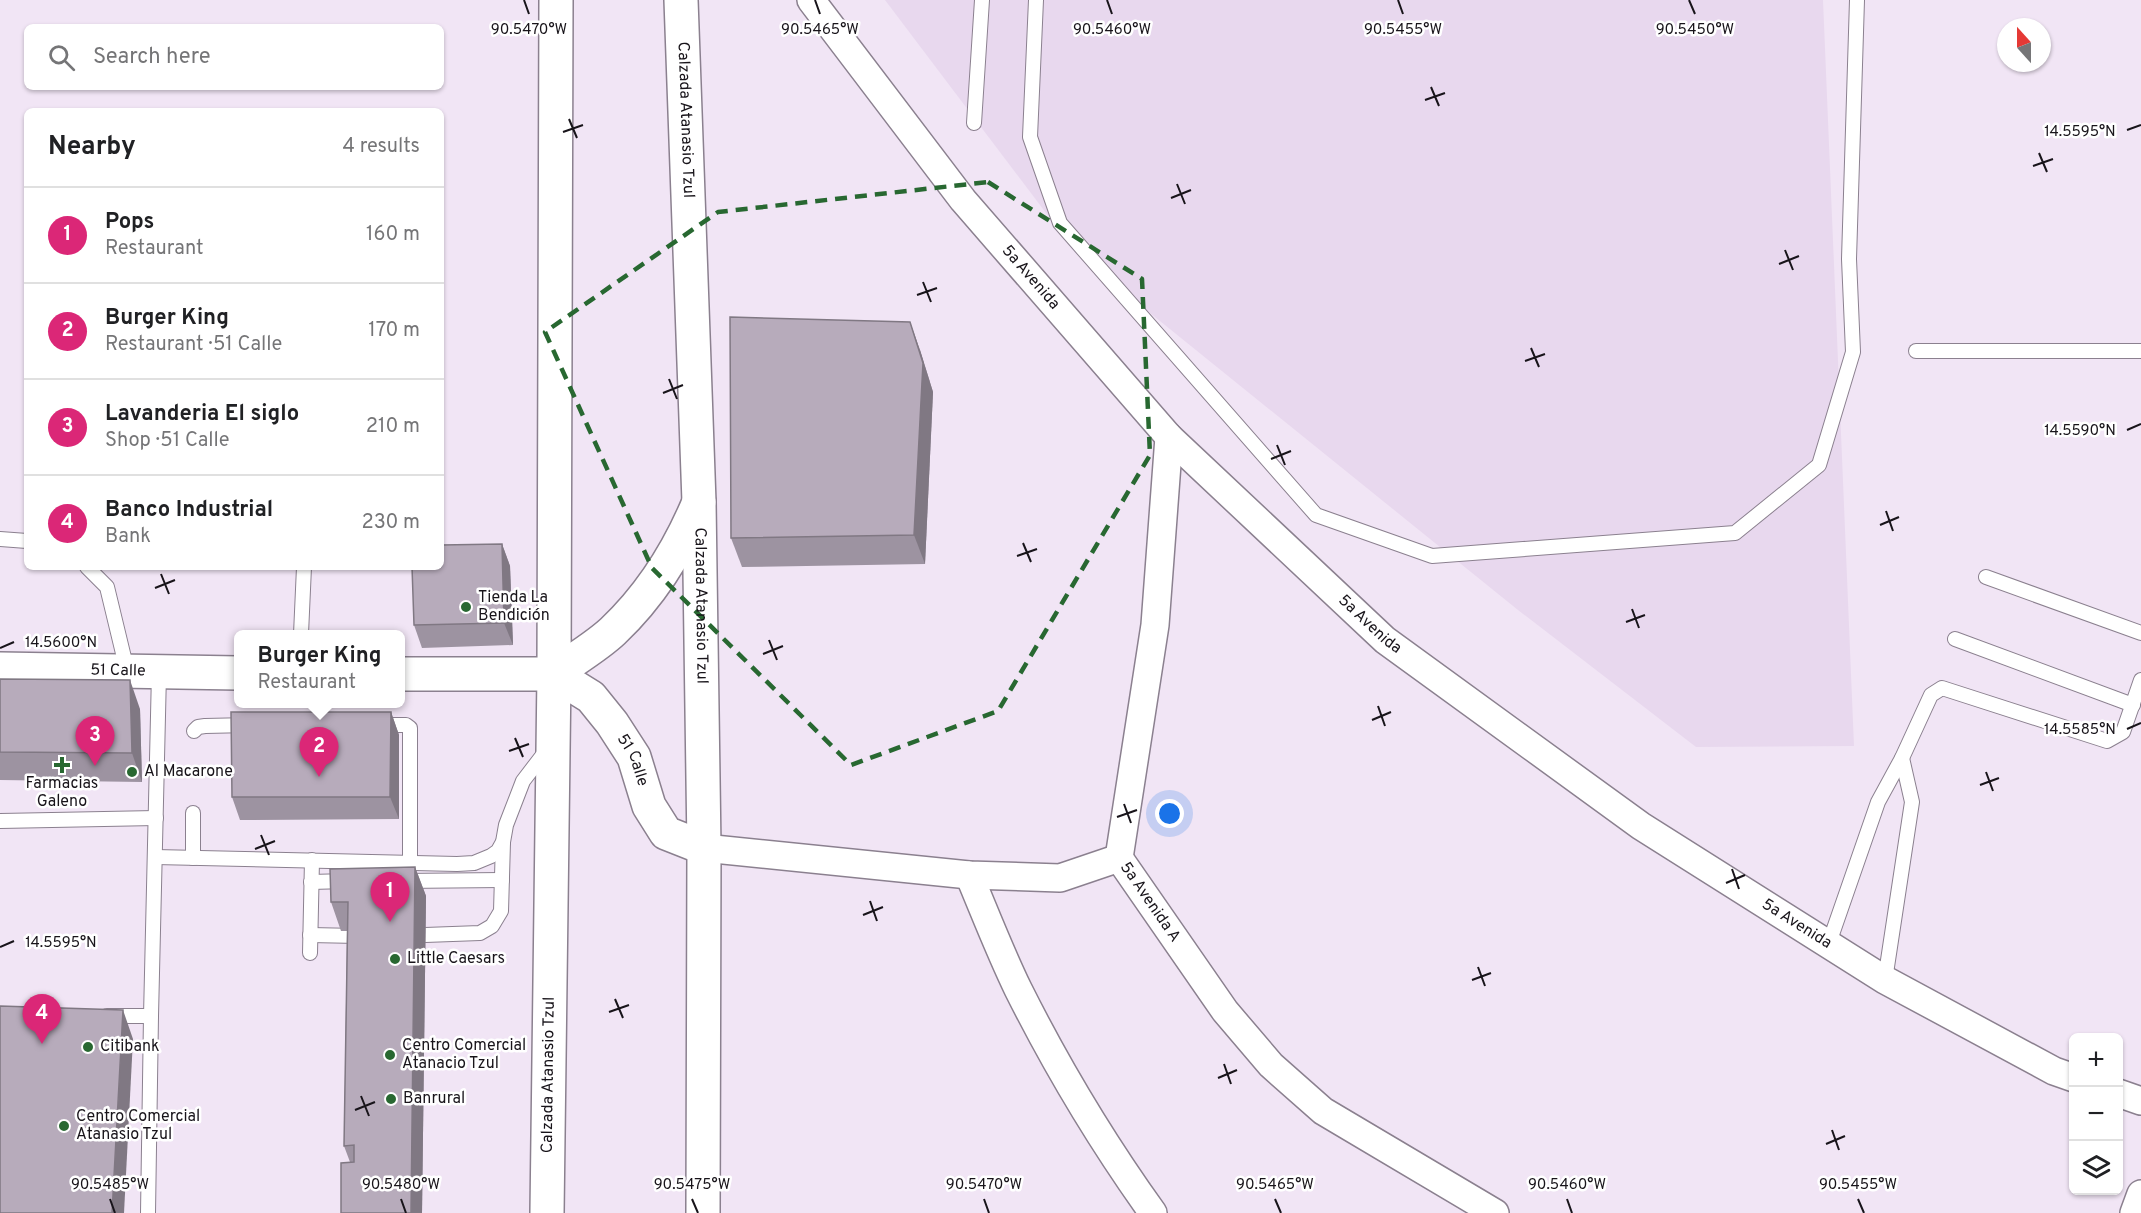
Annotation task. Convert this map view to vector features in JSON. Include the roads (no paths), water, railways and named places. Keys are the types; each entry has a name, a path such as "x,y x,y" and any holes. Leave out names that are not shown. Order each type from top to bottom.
{"main road":[{"name":"Calzada Atanasio Tzul","path":"547,1213 554,674 556,0"},
{"name":"Calzada Atanasio Tzul","path":"681,0 699,502 704,849 703,1213"},
{"path":"405,674 554,674 612,632 649,592 685,536 699,502"},
{"name":"51 Calle","path":"0,669 234,673"},
{"name":"51 Calle","path":"554,674 591,697 612,723 634,756 649,806 666,833 704,849"}],"street":[{"name":"5a Avenida","path":"811,0 963,200 1169,437 1385,640 1641,826 1828,946 1885,980 2054,1071 2069,1077"},
{"path":"1119,858 1155,625 1169,437"},
{"name":"5a Avenida A","path":"704,849 969,875 1060,878 1119,858 1226,1011 1271,1065 1323,1111 1495,1213"},
{"path":"969,875 1018,988 1066,1079 1125,1174 1153,1213"},
{"path":"2123,1095 2141,1101"},
{"path":"2134,1213 2141,1194"}],"lane":[{"path":"974,123 982,0"},
{"path":"1036,0 1030,137 1060,223 1316,515 1432,556 1735,533 1819,465 1853,352 1850,259 1857,0"},
{"path":"1916,351 2141,351"},
{"path":"0,538 24,541"},
{"path":"90,570 107,587 143,672 156,818 148,1213"},
{"path":"302,630 304,570"},
{"path":"1986,577 2141,633"},
{"path":"1955,639 2133,705"},
{"path":"1828,946 1878,802 1902,758 1931,695 1942,688 2107,741 2123,732 2141,680"},
{"path":"359,725 406,724 410,728 410,862"},
{"path":"194,731 198,727 205,726 264,725"},
{"path":"425,935 480,933 492,926 501,911 502,843 506,825 523,782 553,742"},
{"path":"1885,980 1912,802 1902,758"},
{"path":"193,858 194,813"},
{"path":"0,820 156,818"},
{"path":"155,857 457,864 474,863 491,856 498,851 502,843"},
{"path":"310,953 312,860"},
{"path":"392,881 502,880"},
{"path":"311,882 357,881"},
{"path":"310,935 358,936"},
{"path":"96,1016 151,1016"}],"place":[{"name":"Tienda La Bendición","path":"466,607"},
{"name":"Farmacias Galeno","path":"62,765"},
{"name":"Lavanderia El siglo","path":"95,766"},
{"name":"Al Macarone","path":"132,772"},
{"name":"Burger King","path":"319,777"},
{"name":"Pops","path":"390,922"},
{"name":"Little Caesars","path":"395,959"},
{"name":"Banco Industrial","path":"42,1044"},
{"name":"Citibank","path":"88,1047"},
{"name":"Centro Comercial Atanacio Tzul","path":"390,1055"},
{"name":"Banrural","path":"391,1099"},
{"name":"Centro Comercial Atanasio Tzul","path":"64,1126"}]}
